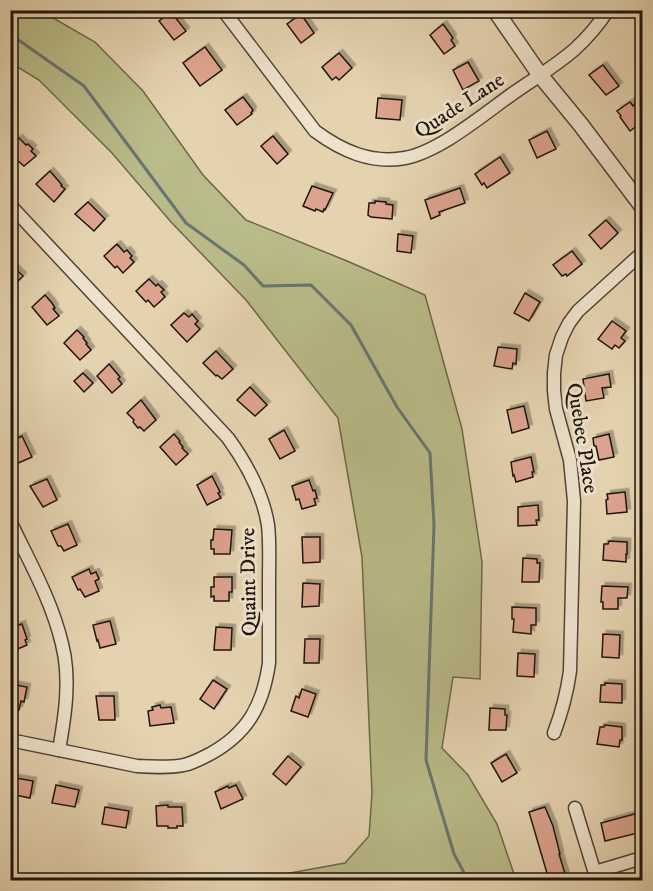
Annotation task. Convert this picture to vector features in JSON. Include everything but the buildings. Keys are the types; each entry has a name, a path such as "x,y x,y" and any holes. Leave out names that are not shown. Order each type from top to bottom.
{"street":[{"name":"Quade Lane","path":"223,10 315,131 345,150 367,157 390,159 420,154 460,132 575,49 608,10"},
{"path":"495,10 540,75 642,206"},
{"name":"Quaint Drive","path":"10,205 228,438 256,486 263,505 269,545 268,672 262,697 255,713 234,738 203,758 185,765 158,767 137,766 10,740"},
{"name":"Quebec Place","path":"554,733 562,713 570,671 574,501 570,460 556,409 554,391 556,355 562,337 578,311 642,253"},
{"path":"10,521 46,597 63,646 66,682 65,709 59,750"},
{"path":"575,808 596,876 642,858"}],"green space":[{"path":"10,11 41,11 95,42 143,91 203,175 246,220 425,295 462,429 482,562 480,679 453,677 442,748 468,775 497,824 516,880 251,880 345,863 369,836 372,793 362,557 338,418 246,300 171,222 112,153 39,80 11,63"}],"waterway":[{"path":"10,34 84,86 186,223 244,265 263,286 311,285 351,325 397,407 430,453 434,525 426,760 454,854 468,880"}]}
